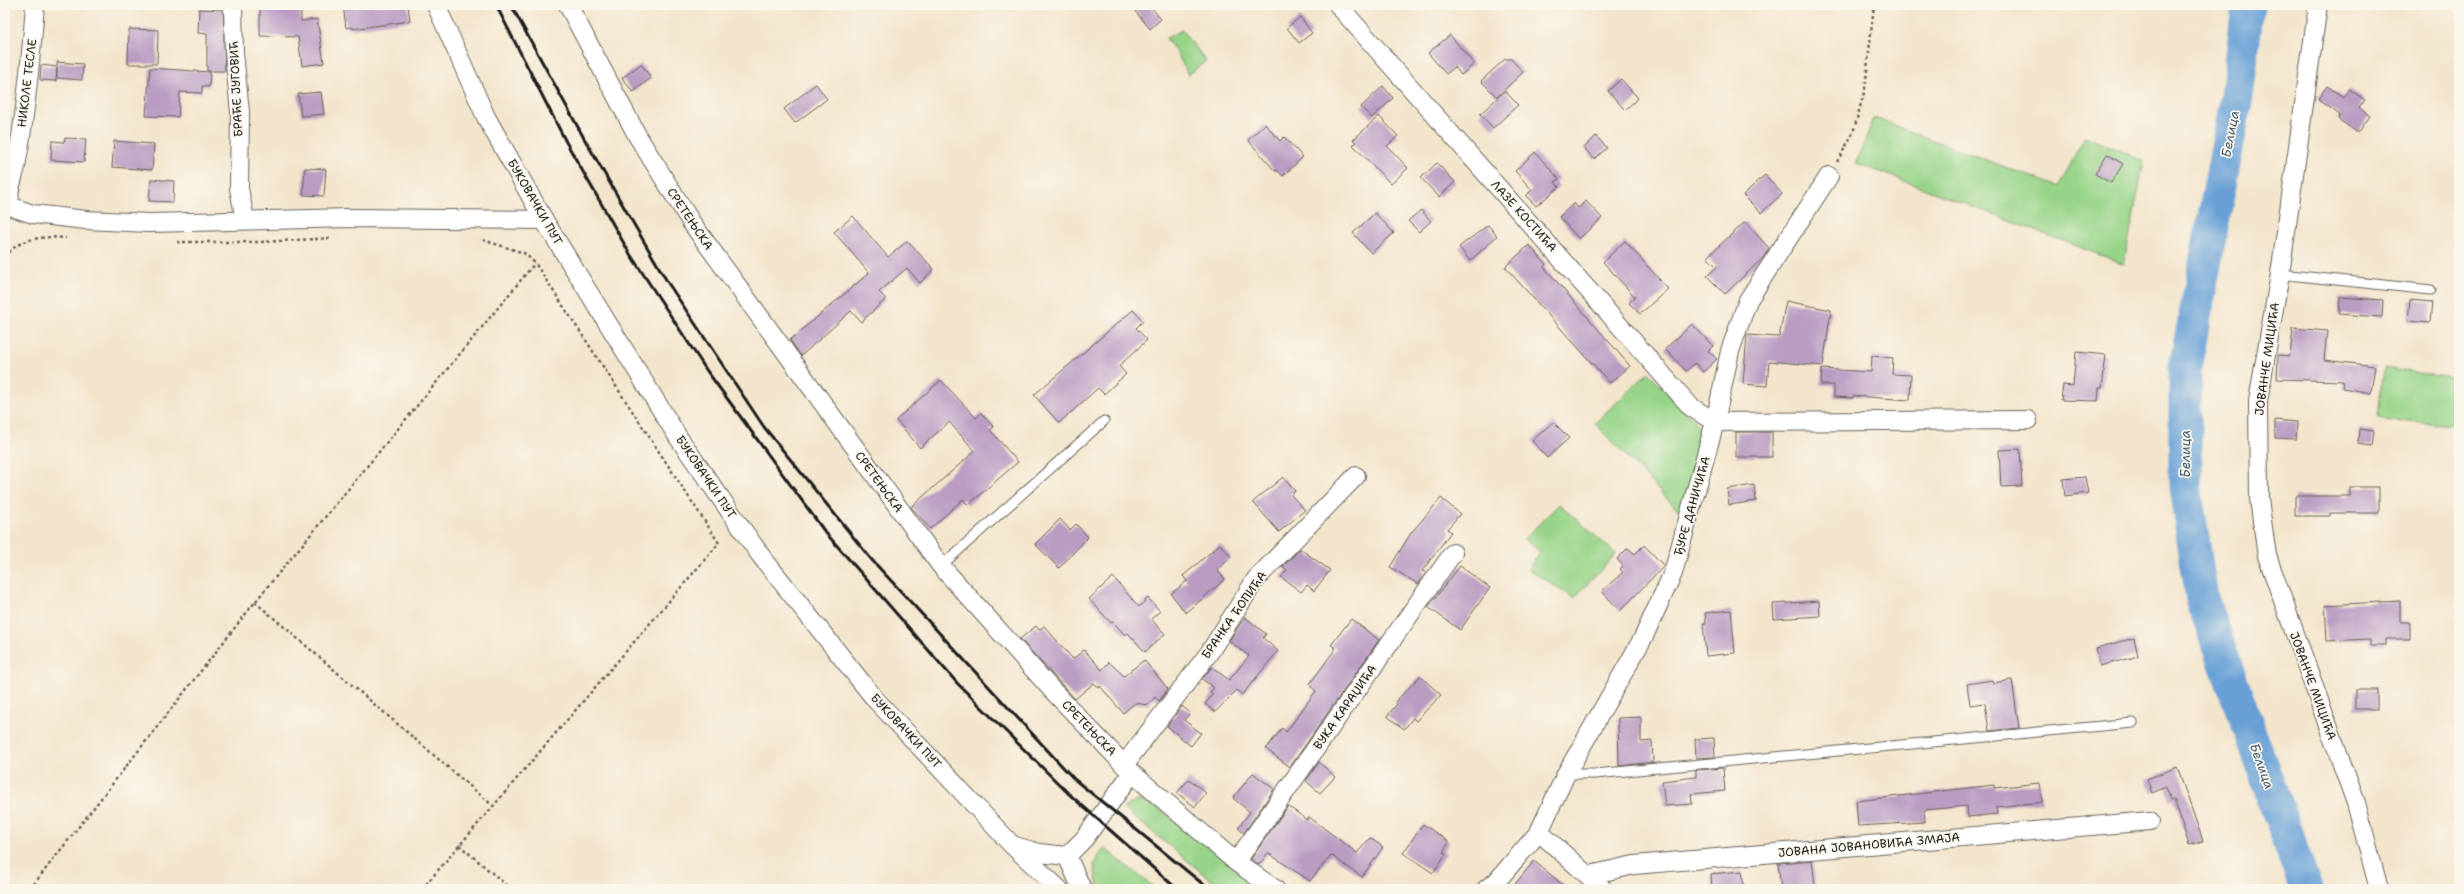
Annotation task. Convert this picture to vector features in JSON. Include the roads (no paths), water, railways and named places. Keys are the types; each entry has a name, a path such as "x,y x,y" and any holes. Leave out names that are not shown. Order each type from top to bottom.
{"street":[{"name":"НИКОЛЕ ТЕСЛЕ","path":"35,5 16,165 10,193 12,207 33,214 86,220 149,222 245,220"},
{"name":"БРАЋЕ ЈУГОВИЋ","path":"232,5 234,53 240,112 239,188 245,220"},
{"name":"БУКОВАЧКИ ПУТ","path":"436,5 486,117 544,220 678,437 761,556 875,699 1012,845 1059,889"},
{"name":"СРЕТЕЊСКА","path":"568,5 638,137 690,222 941,566 1052,690 1128,769 1236,862 1275,889"},
{"name":"ЛАЗЕ КОСТИЋА","path":"1338,5 1691,407 1715,422"},
{"name":"ЈОВАНЧЕ МИЦИЋА","path":"2318,5 2280,274 2258,401 2259,499 2267,556 2356,803 2379,889"},
{"name":"ЂУРЕ ДАНИЧИЋА","path":"1539,832 1566,774 1643,638 1673,573 1715,422 1730,351 1748,300 1829,176"},
{"path":"245,220 351,218 544,220"},
{"path":"1715,422 2028,420"},
{"name":"БРАНКА ЋОПИЋА","path":"1067,856 1084,839 1128,769 1209,653 1256,579 1356,476"},
{"name":"ВУКА КАРАЏИЋА","path":"1236,862 1453,553"},
{"name":"ЈОВАНА ЈОВАНОВИЋА ЗМАЈА","path":"1590,875 1634,865 2150,821"},
{"path":"1486,889 1496,882 1539,832 1590,875 1602,889"},
{"path":"1012,845 1040,853 1067,856 1082,889"}],"lane":[{"path":"2280,274 2431,290"},
{"path":"941,566 1104,421"},
{"path":"1566,774 1594,774 2133,723"}],"waterway":[{"name":"Белица","path":"2248,5 2237,96 2185,368 2185,486 2202,599 2306,889"}],"railway":[{"path":"496,5 566,142 630,254 707,371 825,532 958,684 1069,794 1177,889"},
{"path":"511,5 585,140 668,283 764,427 871,559 1074,779 1209,889"}]}
